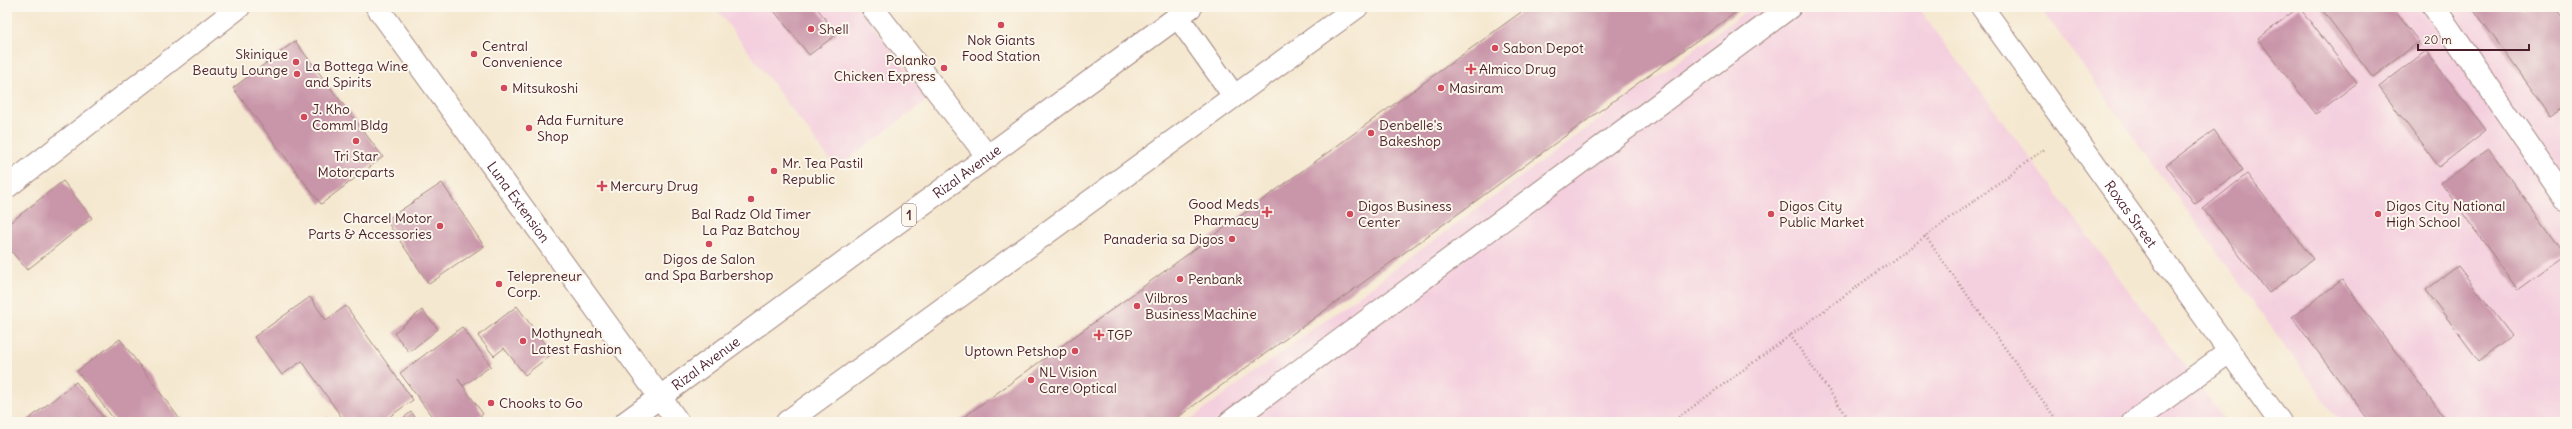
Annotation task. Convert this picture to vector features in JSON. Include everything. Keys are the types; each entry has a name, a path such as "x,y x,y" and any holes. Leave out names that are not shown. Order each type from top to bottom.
{"street":[{"path":"7,187 238,7"},
{"name":"Luna Extension","path":"377,7 678,422"},
{"path":"872,7 988,157"},
{"path":"787,422 1357,7"},
{"path":"1230,422 1790,7"},
{"name":"Roxas Street","path":"1982,7 2280,422"},
{"path":"2434,7 2559,176 2565,198"},
{"path":"1184,12 1234,96"},
{"name":"Rizal Avenue","path":"626,422 661,398 1184,12"},
{"path":"2132,422 2230,352"}],"path":[{"path":"1672,422 2070,130"},
{"path":"1925,236 2058,422"},
{"path":"1790,335 1851,422"}],"shaded area":[{"path":"715,7 859,7 929,99 836,168"},
{"name":"Digos City Public Market","path":"1752,7 1918,7 2226,422 1187,422"},
{"name":"Digos City National High School","path":"2040,7 2565,7 2565,422 2340,422"}],"building":[{"name":"Shell","path":"771,7 816,7 837,34 809,55"},
{"name":"Digos Business Center","path":"1528,7 1743,7 1171,422 957,422"},
{"path":"2299,7 2357,83 2316,114 2258,39"},
{"path":"2320,7 2392,7 2419,42 2373,77"},
{"path":"2472,7 2556,7 2565,20 2565,107 2551,116"},
{"name":"J. Kho Comml Bldg","path":"295,41 383,157 321,204 233,88"},
{"path":"2426,51 2486,130 2439,167 2379,87"},
{"path":"2214,130 2243,170 2195,204 2166,165"},
{"path":"2489,149 2565,256 2518,290 2441,183"},
{"path":"2247,174 2313,259 2269,293 2203,209"},
{"path":"63,181 92,218 27,270 7,246 7,225"},
{"path":"442,183 484,246 429,284 386,220"},
{"path":"2458,266 2512,336 2479,361 2426,290"},
{"path":"2342,280 2448,422 2370,422 2292,317"},
{"path":"310,297 326,320 346,306 413,400 382,422 345,422 302,361 282,375 254,337"},
{"path":"517,306 552,354 525,375 504,348 494,356 478,336"},
{"path":"422,310 438,329 409,352 394,333"},
{"path":"462,327 491,366 463,386 483,414 472,422 436,422 400,373"},
{"path":"120,339 182,422 116,422 77,371"},
{"path":"76,382 107,422 25,422"},
{"path":"411,412 419,422 398,422"},
{"path":"327,417 331,422 321,422"}],"place":[{"name":"Nok Giants Food Station","path":"1001,25"},
{"name":"Shell","path":"811,29"},
{"name":"Sabon Depot","path":"1495,48"},
{"name":"Central Convenience","path":"474,54"},
{"name":"Skinique Beauty Lounge","path":"296,62"},
{"name":"Polanko Chicken Express","path":"944,68"},
{"name":"Almico Drug","path":"1471,69"},
{"name":"La Bottega Wine and Spirits","path":"297,74"},
{"name":"Mitsukoshi","path":"504,88"},
{"name":"Masiram","path":"1441,88"},
{"name":"J. Kho Comml Bldg","path":"304,117"},
{"name":"Ada Furniture Shop","path":"529,128"},
{"name":"Denbelle's Bakeshop","path":"1371,133"},
{"name":"Tri Star Motorcparts","path":"356,141"},
{"name":"Mr. Tea Pastil Republic","path":"774,171"},
{"name":"Mercury Drug","path":"602,186"},
{"name":"Bal Radz Old Timer La Paz Batchoy","path":"751,199"},
{"name":"Good Meds Pharmacy","path":"1267,212"},
{"name":"Digos Business Center","path":"1350,214"},
{"name":"Digos City Public Market","path":"1771,214"},
{"name":"Digos City National High School","path":"2378,214"},
{"name":"Charcel Motor Parts & Accessories","path":"440,226"},
{"name":"Panaderia sa Digos","path":"1232,239"},
{"name":"Digos de Salon and Spa Barbershop","path":"709,244"},
{"name":"Penbank","path":"1180,279"},
{"name":"Telepreneur Corp.","path":"499,284"},
{"name":"Vilbros Business Machine","path":"1137,306"},
{"name":"TGP","path":"1099,335"},
{"name":"Mothyneah Latest Fashion","path":"523,341"},
{"name":"Uptown Petshop","path":"1075,351"},
{"name":"NL Vision Care Optical","path":"1031,380"},
{"name":"Chooks to Go","path":"491,403"}]}
